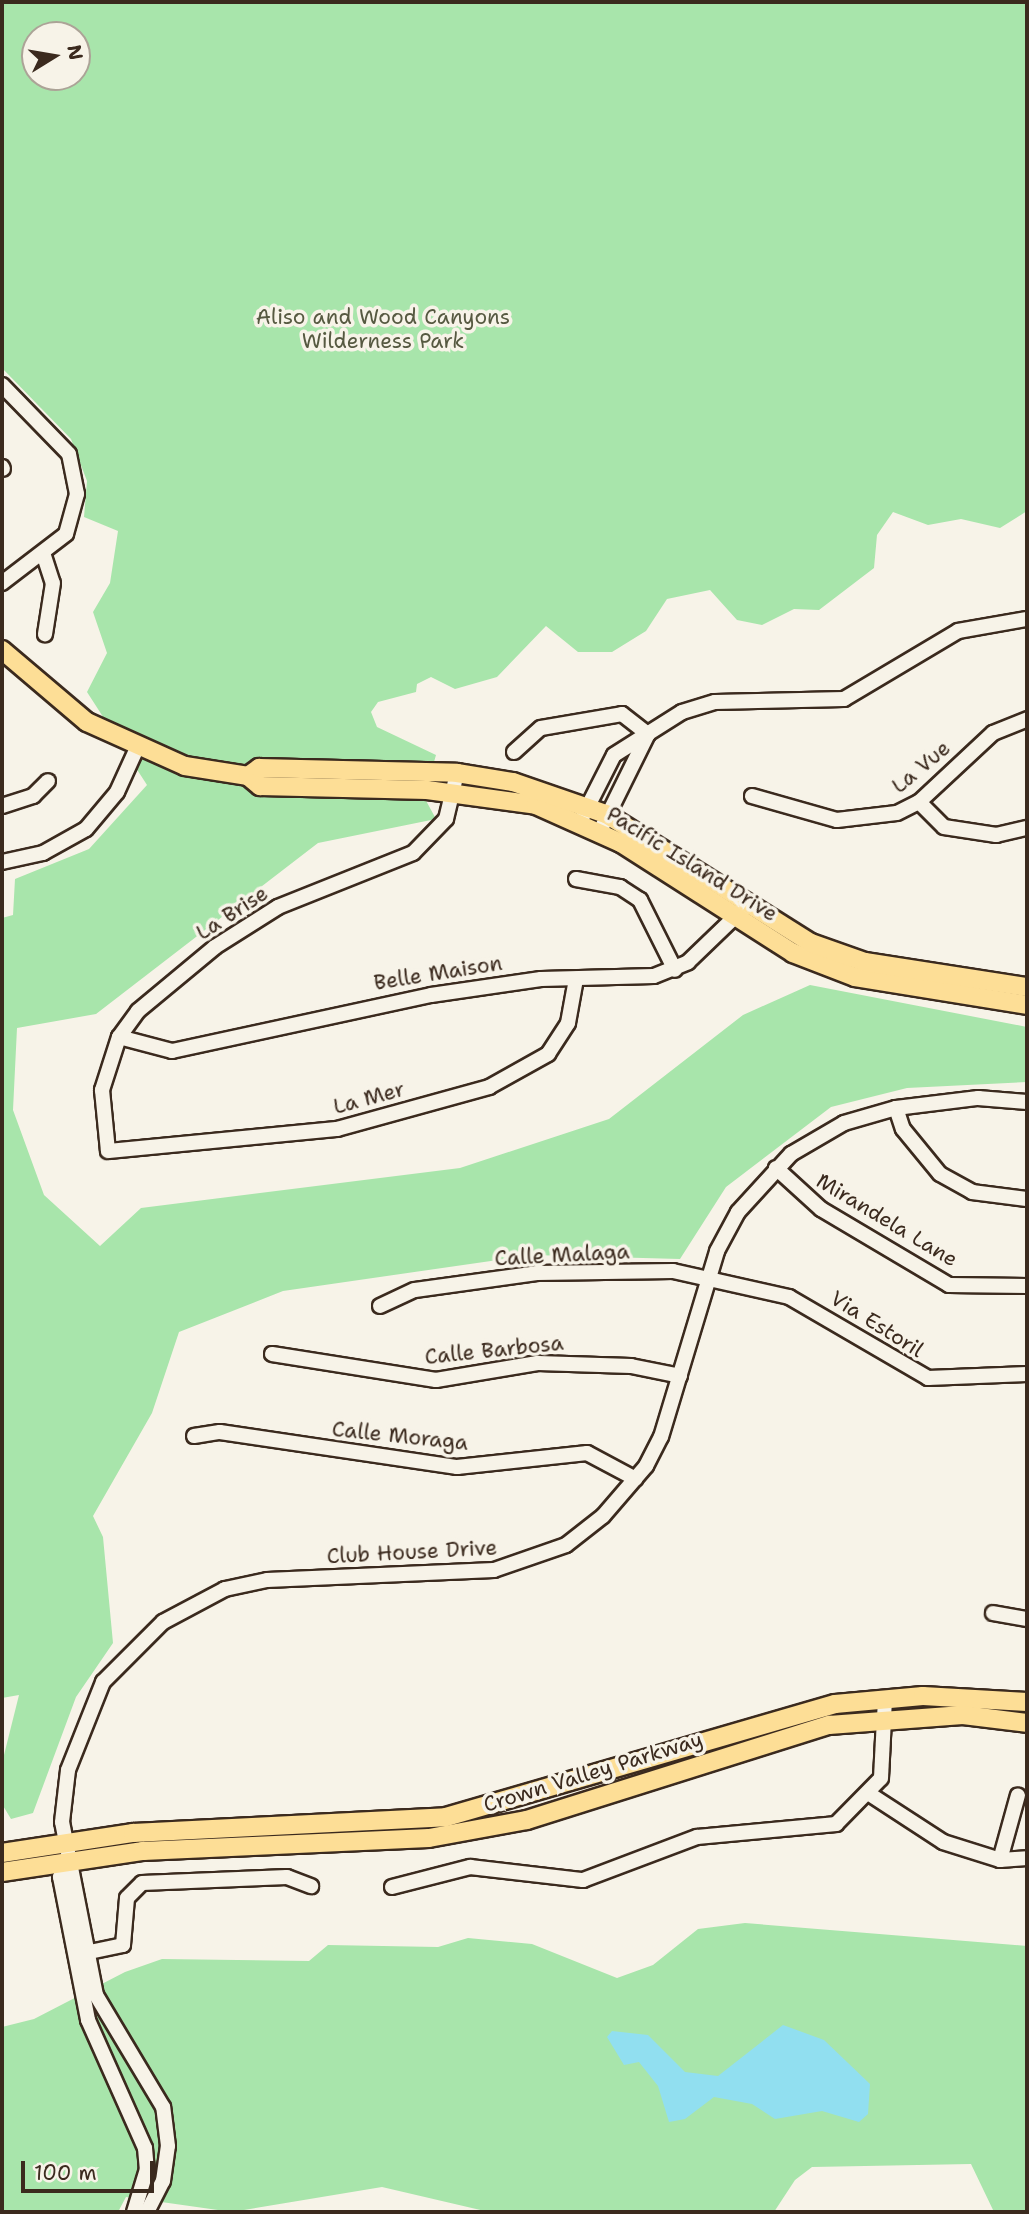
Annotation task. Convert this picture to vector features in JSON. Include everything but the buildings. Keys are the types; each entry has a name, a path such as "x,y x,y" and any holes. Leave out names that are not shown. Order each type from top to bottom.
{"main road":[{"name":"Pacific Island Drive","path":"2,650 87,722 137,748 193,768 248,776 260,786 454,792 584,814 606,814 793,953 855,977 1027,1004"},
{"name":"Pacific Island Drive","path":"248,776 259,768 457,773 584,814 600,831 740,912 811,943 864,962 1027,987"},
{"name":"Crown Valley Parkway","path":"2,1872 67,1851 446,1817 522,1799 762,1721 885,1698 1027,1702"},
{"name":"Crown Valley Parkway","path":"2,1853 471,1832 548,1814 808,1730 885,1718 963,1715 1027,1723"}],"street":[{"path":"2,385 69,454 76,475 74,516 44,556 2,583"},
{"path":"44,556 53,583 45,634"},
{"path":"584,814 614,755 682,712 715,702 844,699 958,631 1027,619"},
{"path":"514,752 541,728 622,714 648,734"},
{"name":"La Vue","path":"752,796 846,820 897,813 919,802 993,733 1027,719"},
{"path":"600,831 606,814 648,734"},
{"path":"2,862 43,853 86,829 117,792 137,748"},
{"name":"La Brise","path":"108,1151 102,1090 119,1037 159,991 256,920 306,892 413,853 446,819 457,773"},
{"path":"2,807 21,803 48,781"},
{"path":"919,802 944,827 996,835 1027,828"},
{"path":"576,879 620,887 640,900 676,970"},
{"name":"Belle Maison","path":"119,1037 173,1051 366,1006 576,979 631,979 676,970 740,912"},
{"name":"La Mer","path":"108,1151 337,1129 501,1083 532,1069 559,1040 576,979"},
{"name":"Club House Drive","path":"140,2211 147,2169 145,2148 88,2020 67,1851 63,1789 90,1703 117,1666 163,1622 225,1589 267,1580 475,1573 529,1562 584,1531 636,1479 661,1437 708,1277 738,1212 776,1168 844,1124 895,1108 978,1098 1027,1102"},
{"path":"895,1108 903,1129 940,1174 972,1192 1027,1199"},
{"name":"Mirandela Lane","path":"776,1168 821,1209 949,1285 1027,1286"},
{"name":"Calle Malaga","path":"380,1306 415,1290 537,1273 673,1271 708,1277"},
{"name":"Via Estoril","path":"708,1277 789,1297 928,1378 1027,1374"},
{"name":"Calle Barbosa","path":"272,1354 436,1380 548,1363 631,1366 680,1376"},
{"name":"Calle Moraga","path":"194,1436 220,1432 457,1467 587,1453 636,1479"},
{"path":"993,1613 1027,1619"},
{"path":"392,1887 470,1867 563,1880 602,1876 697,1837 836,1824 871,1795 884,1769 885,1698"},
{"path":"1000,1860 1018,1794"},
{"path":"871,1795 943,1842 1000,1860 1027,1858"},
{"path":"80,1954 123,1945 127,1898 142,1883 287,1877 311,1886"},
{"name":"Club House Drive","path":"80,1954 109,2024 163,2107 168,2146 163,2181 140,2211"}],"green space":[{"name":"Aliso and Wood Canyons Wilderness Park","path":"2,2 1027,2 1027,511 1000,528 961,519 928,525 893,512 877,535 874,568 819,610 794,609 762,625 737,620 710,590 667,599 646,631 612,652 578,652 546,626 497,677 455,689 431,677 417,684 416,692 378,702 371,712 377,727 436,755 424,797 436,819 318,843 96,1014 17,1028 13,1110 44,1195 100,1246 141,1208 460,1168 609,1119 743,1015 810,985 1027,1027 1027,1082 907,1088 831,1107 726,1187 680,1259 532,1255 283,1291 179,1332 152,1413 93,1516 103,1537 113,1643 76,1697 33,1813 11,1819 2,1804 2,1763 19,1695 2,1698 2,918 13,915 15,879 89,849 147,785 87,692 107,653 93,612 110,583 118,531 84,517 87,481 71,439 2,368"},
{"path":"745,1923 1027,1946 1027,2212 994,2212 971,2164 812,2167 795,2180 774,2212 489,2212 382,2187 232,2212 126,2197 118,2212 2,2212 2,2027 34,2019 125,1972 162,1959 309,1961 328,1945 438,1947 468,1938 532,1944 617,1978 653,1965 698,1929"}],"water":[{"path":"783,2025 824,2040 870,2084 868,2114 859,2122 822,2111 775,2119 752,2104 714,2097 685,2119 669,2122 658,2086 639,2062 624,2065 607,2037 612,2031 648,2035 685,2072 718,2076"}]}
